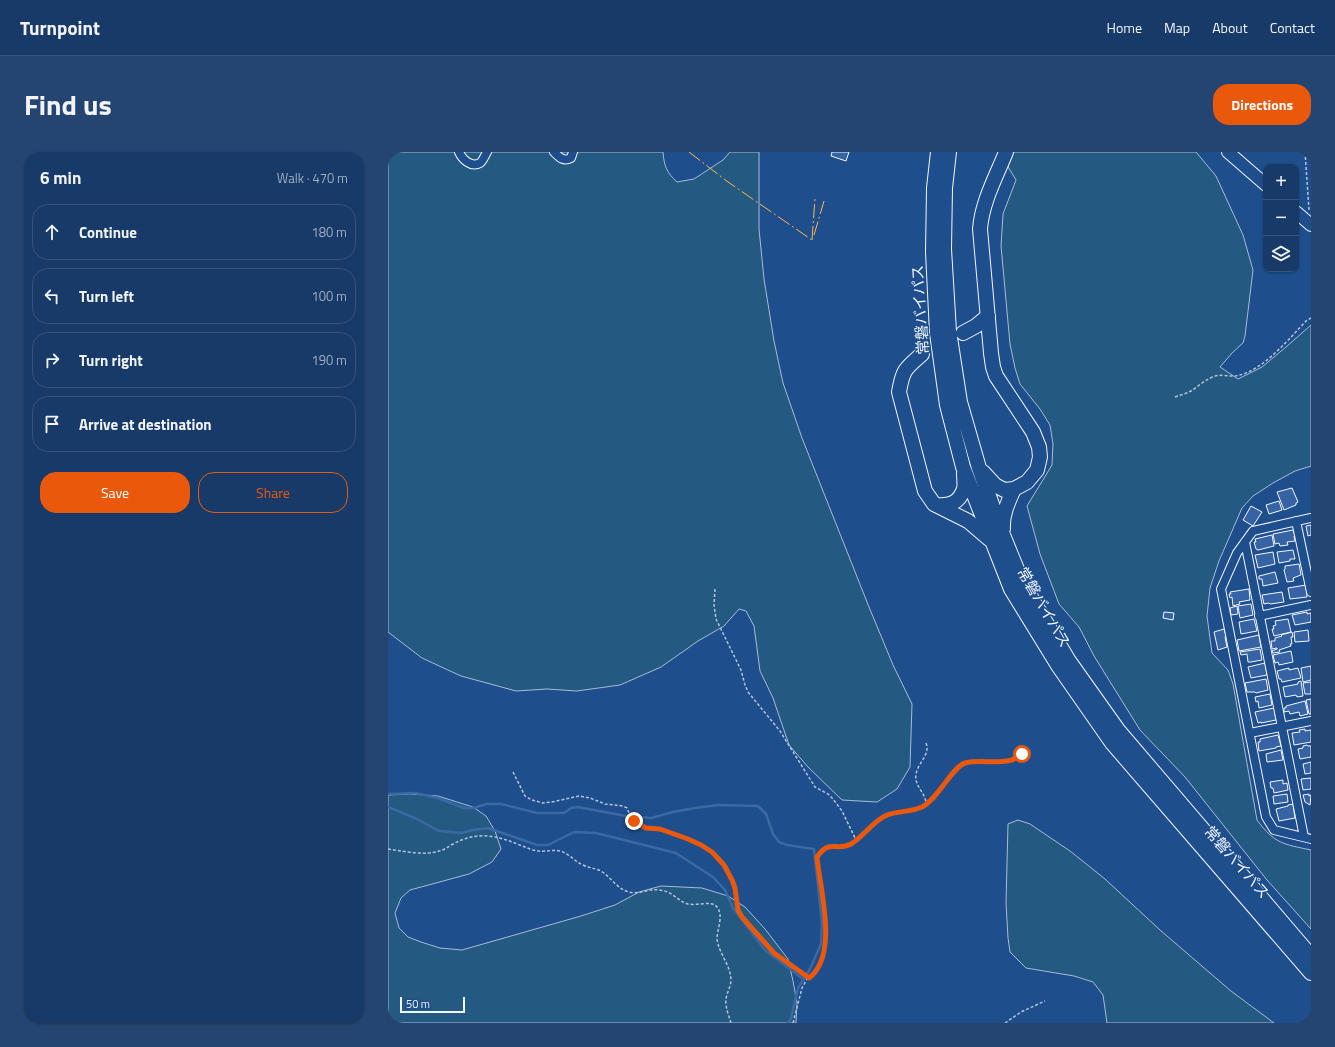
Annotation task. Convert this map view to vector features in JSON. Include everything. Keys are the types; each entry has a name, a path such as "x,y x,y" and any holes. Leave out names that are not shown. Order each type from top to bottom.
{"highway":[{"name":"常磐バイパス","path":"938,152 934,188 933,252 937,333 947,404 963,467 997,537 1023,584 1069,661 1118,730 1311,956"},
{"name":"常磐バイパス","path":"949,152 945,188 944,249 949,331 960,402 1011,589 1059,667 1112,743 1311,973"},
{"path":"979,468 995,485 1004,490 1014,489 1027,482 1037,470 1040,457 1039,447 1033,432 996,376 991,353 980,242 981,218 984,205 1006,152"},
{"path":"963,333 976,326 988,316"},
{"path":"922,354 907,367 902,376 899,392 925,491 934,504 997,537 1014,489"},
{"path":"934,504 945,506 952,504 958,499 964,488 963,467"}],"main road":[{"path":"1228,152 1263,182"},
{"path":"1299,214 1308,222"}],"street":[{"path":"459,152 463,160 468,163 479,164 487,152"},
{"path":"554,152 563,160 567,160 571,158 573,152"},
{"path":"1245,542 1282,727 1308,838 1274,830 1266,817 1221,589 1237,553 1245,542 1253,531 1311,518"},
{"path":"1296,521 1311,592"},
{"path":"1260,616 1311,605"},
{"path":"1250,733 1311,721"}],"path":[{"path":"1305,152 1310,214 1308,222"},
{"path":"1175,397 1190,391 1213,376 1239,376 1247,373 1279,349 1306,321 1311,318"},
{"path":"715,589 714,605 716,619 741,670 748,692 780,731 815,787 828,794 842,811 856,840"},
{"path":"926,743 927,751 915,777 919,788 926,799 926,804"},
{"path":"793,1023 798,1008 801,991 814,973 825,948 826,920 817,857 825,847 847,845 856,840 880,819 887,815 917,809 926,804 940,791 951,775 965,763 1012,760 1022,754"},
{"path":"513,772 525,796 532,800 543,803 579,796 590,798 605,804 623,806 627,808 631,818 640,825 646,828 660,829 672,833 701,845 712,852 724,865 732,880 736,893 738,910 742,917 774,953 809,978"},
{"path":"388,849 430,853 439,852 460,840 473,836 479,835 499,837 543,852 559,851 569,855 583,865 601,872 617,887 628,892 639,893 661,890 672,893 679,900 689,904 711,903 716,905 718,907 720,917 717,931 719,948 730,972 731,986 726,1001 731,1023"},
{"path":"1005,1023 1021,1012 1045,1001"}],"shaded area":[{"path":"388,152 663,152 667,169 677,182 694,179 723,160 730,152 759,152 759,229 764,279 774,341 783,383 802,438 869,607 893,665 912,704 910,767 897,789 877,802 842,800 808,767 789,745 773,698 760,671 754,626 746,611 739,609 724,626 698,641 661,667 620,685 577,691 547,689 516,691 461,676 422,658 388,632"},
{"path":"999,152 1196,152 1216,176 1243,235 1253,270 1243,343 1220,367 1238,379 1262,367 1311,325 1311,466 1295,471 1273,483 1253,496 1242,508 1219,561 1210,588 1207,616 1212,653 1228,670 1233,684 1257,820 1269,834 1280,842 1311,850 1311,929 1267,880 1185,777 1140,730 1094,656 1079,627 1059,604 1040,554 1027,506 1052,465 1053,444 1050,425 1040,409 1020,384 1010,344 1001,246 1003,214 1016,180"},
{"path":"410,794 438,796 473,807 486,816 495,831 501,849 492,862 469,874 410,890 401,898 395,913 399,928 408,937 440,948 462,950 581,916 615,905 639,892 661,886 702,888 728,896 745,907 765,929 788,959 797,1003 796,1023 388,1023 388,795"},
{"path":"1018,820 1030,824 1070,851 1105,879 1160,930 1231,991 1274,1023 1107,1023 1103,995 1093,982 1074,976 1026,968 1010,952 1006,903 1008,824"}],"building":[{"path":"832,152 849,152 846,161 831,156"},
{"path":"1292,488 1298,502 1296,505 1284,510 1277,492"},
{"path":"1279,501 1282,510 1269,514 1266,505"},
{"path":"1251,506 1262,512 1253,526 1243,520"},
{"path":"1311,525 1311,535 1308,536 1306,526"},
{"path":"1293,530 1296,536 1294,536 1295,541 1287,542 1288,545 1280,546 1279,543 1275,544 1273,534"},
{"path":"1272,535 1274,546 1258,550 1256,549 1254,542 1256,542 1255,539"},
{"path":"1293,550 1295,559 1290,559 1290,561 1279,563 1277,552"},
{"path":"1273,552 1275,564 1258,568 1255,555"},
{"path":"1299,564 1301,575 1293,578 1294,581 1287,582 1284,570 1285,566"},
{"path":"1275,572 1278,583 1263,586 1262,579 1259,579 1259,576"},
{"path":"1306,585 1307,597 1290,599 1288,588"},
{"path":"1249,589 1250,600 1239,602 1240,604 1233,606 1232,597 1230,598 1229,594 1231,594 1230,592"},
{"path":"1282,592 1284,602 1264,604 1262,595"},
{"path":"1251,604 1253,615 1240,618 1238,606"},
{"path":"1237,606 1238,614 1231,615 1230,608"},
{"path":"1164,612 1174,613 1173,620 1163,618"},
{"path":"1307,612 1307,614 1311,613 1311,622 1295,625 1292,615"},
{"path":"1254,619 1257,631 1241,634 1239,622"},
{"path":"1288,619 1291,632 1274,636 1272,629 1274,629 1273,626 1276,625 1275,621"},
{"path":"1224,629 1227,647 1218,650 1214,632"},
{"path":"1308,630 1309,641 1295,642 1294,632"},
{"path":"1292,632 1293,637 1291,637 1291,646 1279,650 1280,652 1273,653 1272,651 1277,648 1272,649 1271,641 1275,641 1275,638 1282,636 1281,635"},
{"path":"1259,635 1261,647 1239,651 1237,640"},
{"path":"1260,649 1262,660 1251,662 1248,662 1247,654 1241,655 1240,652"},
{"path":"1291,651 1293,662 1279,665 1278,662 1275,663 1273,655"},
{"path":"1265,663 1267,675 1251,678 1248,667"},
{"path":"1311,666 1311,680 1303,682 1301,668"},
{"path":"1289,668 1289,670 1298,668 1301,678 1282,682 1281,679 1279,679 1277,671"},
{"path":"1266,679 1268,690 1256,693 1247,692 1245,683"},
{"path":"1301,681 1303,696 1297,697 1296,695 1285,697 1283,687 1298,684 1298,682"},
{"path":"1311,682 1311,694 1305,694 1303,683"},
{"path":"1270,694 1272,705 1259,708 1258,701 1256,702 1255,697"},
{"path":"1311,699 1311,714 1309,714 1306,700"},
{"path":"1305,701 1308,714 1300,716 1299,712 1290,714 1289,711 1284,712 1284,708 1286,708 1286,706"},
{"path":"1274,708 1276,720 1258,723 1255,712"},
{"path":"1305,729 1305,731 1311,730 1311,742 1294,745 1292,733 1300,732 1299,730"},
{"path":"1278,735 1281,746 1259,751 1258,742 1260,742 1260,739"},
{"path":"1307,745 1311,746 1311,757 1300,759 1298,749"},
{"path":"1281,750 1283,760 1267,762 1266,754"},
{"path":"1311,762 1311,773 1305,774 1303,764"},
{"path":"1311,778 1311,789 1303,790 1301,779"},
{"path":"1283,780 1283,784 1287,783 1288,790 1274,793 1270,782"},
{"path":"1287,794 1288,802 1274,804 1273,796"},
{"path":"1309,794 1309,796 1311,795 1310,805 1305,802 1303,795"},
{"path":"1293,804 1295,818 1279,821 1276,809"}],"waterway":[{"path":"388,794 415,793 438,798 464,808 474,808 486,804 501,804 537,813 564,813 571,808 578,807 626,816 651,818 673,812 718,805 758,806 766,814 773,834 779,842 787,845 814,849 822,923 821,944 810,969 798,988 791,1018 788,1023"},
{"path":"388,807 415,818 439,831 462,833 488,828 537,845 548,845 574,832 596,833 676,853 713,877 725,890 733,908 765,950 803,979"}],"power":[{"path":"689,152 728,182 812,240"},
{"path":"812,240 815,198"},
{"path":"814,235 824,201"}],"route":[{"path":"634,821 646,828 660,829 688,839 712,852 724,865 732,880 737,898 738,910 742,917 780,959 809,978 812,976 819,964 825,948 826,940 826,920 817,857 825,847 843,846 852,843 880,819 887,815 917,809 923,806 940,791 957,768 965,763 1007,761 1012,760 1022,754"}]}
